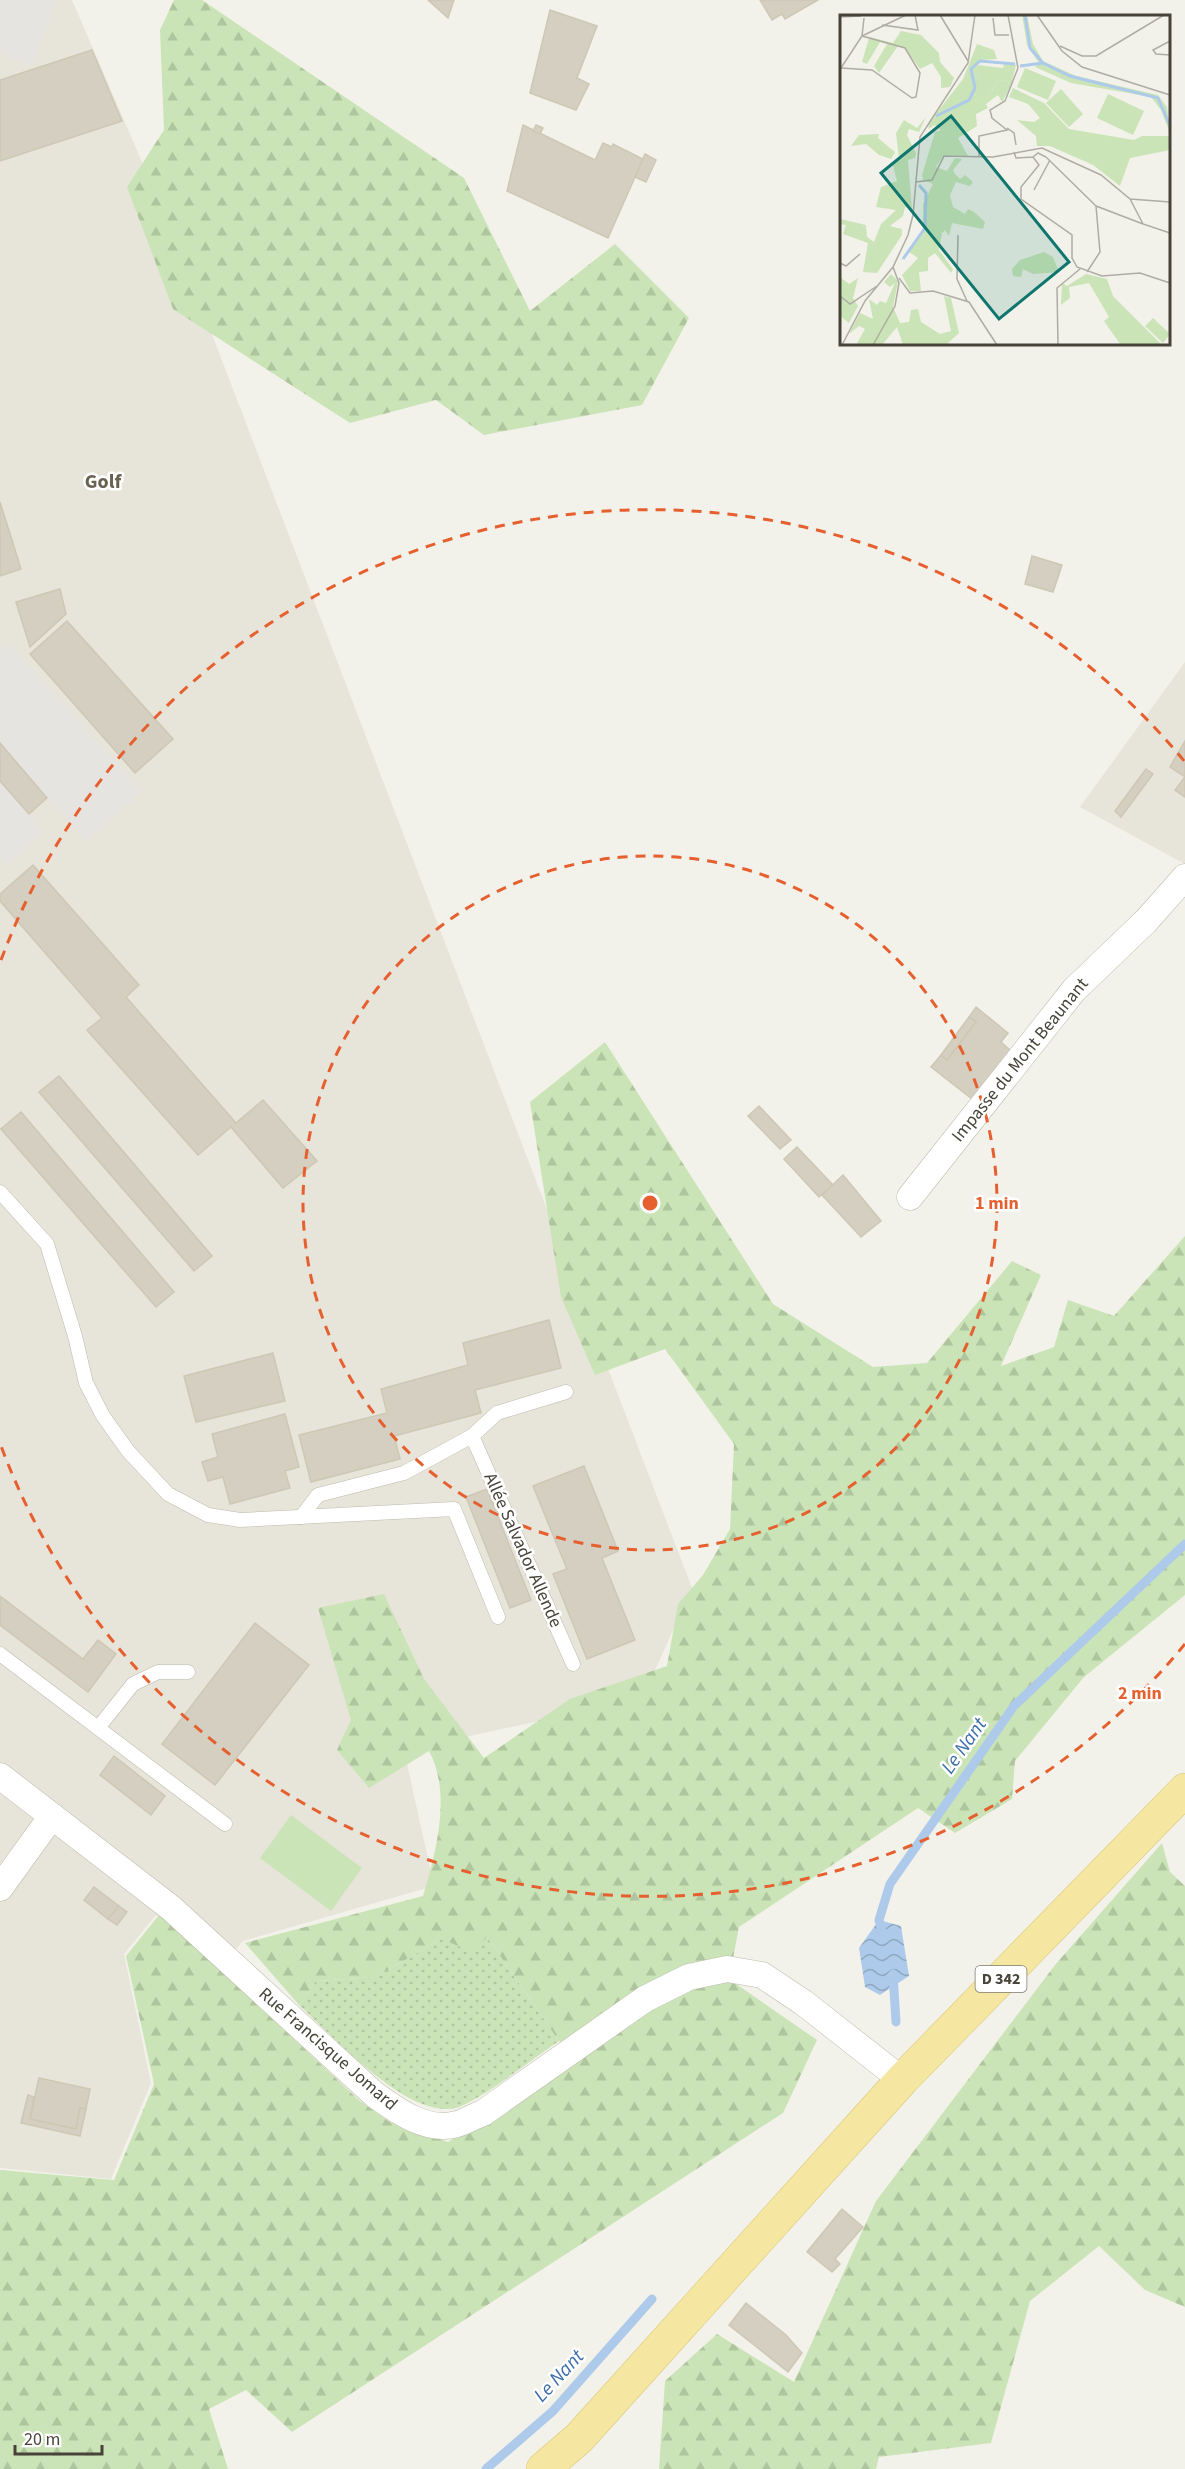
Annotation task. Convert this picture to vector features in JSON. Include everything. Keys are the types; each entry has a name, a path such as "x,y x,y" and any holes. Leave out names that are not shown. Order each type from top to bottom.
{"main road":[{"name":"D 342","path":"543,2469 579,2438 902,2080 1185,1790"}],"street":[{"name":"Impasse du Mont Beaunant","path":"910,1197 1074,990 1146,921 1185,877"},
{"name":"Rue Francisque Jomard","path":"0,1776 171,1908 374,2094 399,2112 426,2123 455,2125 483,2113 645,1999 688,1977 727,1969 762,1975 804,2003 902,2080"},
{"path":"0,1888 52,1816"}],"lane":[{"path":"0,1192 47,1244 75,1336 86,1383 103,1416 136,1460 168,1494 208,1515 240,1520 454,1509 498,1617"},
{"path":"301,1517 318,1495 404,1473 472,1436 497,1413 566,1392"},
{"name":"Allée Salvador Allende","path":"472,1436 573,1664"},
{"path":"0,1654 225,1824"},
{"path":"98,1728 133,1684 158,1671 188,1672"}],"shaded area":[{"path":"0,0 72,0 177,243 692,1588 642,1699 404,1750 434,1886 243,1941 218,1970 156,1915 124,1954 151,2083 111,2179 0,2168"},
{"path":"0,0 56,0 32,66 0,52"},
{"path":"11,646 142,791 86,841 0,743 0,650"},
{"path":"1185,662 1185,864 1080,807"},
{"path":"0,781 29,814 40,833 7,866 0,859"}],"green space":[{"path":"174,0 202,0 464,178 530,311 615,244 689,318 642,405 484,435 436,400 350,423 173,309 127,187 164,130 160,30"},
{"path":"605,1042 773,1304 873,1367 927,1363 1012,1261 1041,1275 1001,1366 1054,1347 1068,1300 1114,1316 1185,1236 1185,1595 1084,1677 1015,1761 1012,1799 955,1833 918,1808 739,1927 729,1979 817,2040 783,2113 292,2432 246,2390 209,2409 228,2469 0,2469 0,2170 114,2180 154,2084 126,1956 159,1915 360,2101 390,2122 448,2142 577,2062 559,2041 487,1937 473,1952 441,1939 376,1977 316,1981 299,2005 245,1943 423,1896 433,1861 441,1804 436,1767 429,1751 369,1788 337,1750 351,1720 318,1608 384,1594 424,1679 484,1758 570,1699 667,1666 678,1604 703,1575 730,1529 734,1444 665,1349 595,1375 561,1297 530,1102"},
{"path":"291,1815 362,1868 331,1911 260,1858"},
{"path":"1162,1843 1170,1872 1185,1886 1185,2307 1145,2290 1099,2246 1030,2301 991,2443 879,2457 876,2469 659,2469 665,2381 717,2334 794,2382 876,2201 1055,1965"},
{"path":"487,1937 559,2041 492,2088 455,2108 436,2108 415,2101 394,2088 351,2054 299,2005 316,1981 376,1977 441,1939"}],"water":[{"path":"879,1920 901,1926 909,1976 880,1995 865,1987 859,1948"}],"building":[{"path":"428,0 454,0 448,18"},
{"path":"760,0 818,0 785,19 782,14 772,20"},
{"path":"550,10 597,26 577,78 589,84 576,110 530,93"},
{"path":"92,50 122,121 0,161 0,80"},
{"path":"523,125 595,160 603,143 612,147 613,144 643,159 608,238 507,191"},
{"path":"536,125 543,128 540,134 533,131"},
{"path":"645,154 656,160 646,182 635,177"},
{"path":"0,502 21,569 0,576"},
{"path":"1032,556 1062,565 1053,592 1025,584"},
{"path":"60,589 66,614 30,647 16,602"},
{"path":"67,621 173,739 135,773 30,654"},
{"path":"1185,741 1185,777 1170,767"},
{"path":"0,743 47,798 29,814 0,781"},
{"path":"1146,769 1153,774 1121,817 1115,811"},
{"path":"1185,777 1185,797 1175,790"},
{"path":"33,865 139,985 126,997 236,1123 263,1100 317,1161 283,1188 231,1127 198,1155 87,1030 102,1018 0,901 0,894"},
{"path":"976,1007 1008,1033 1001,1042 1010,1050 972,1099 931,1067 941,1055 947,1060 976,1022 969,1017"},
{"path":"969,1017 976,1022 947,1060 941,1055"},
{"path":"59,1076 212,1256 194,1271 39,1092"},
{"path":"759,1106 791,1140 780,1149 748,1116"},
{"path":"21,1112 174,1292 156,1307 1,1129"},
{"path":"797,1147 833,1185 819,1197 784,1159"},
{"path":"843,1175 881,1221 861,1237 822,1195"},
{"path":"549,1320 561,1368 475,1390 481,1413 394,1436 400,1459 311,1482 299,1435 387,1413 381,1389 468,1365 463,1343"},
{"path":"273,1353 285,1401 196,1422 184,1376"},
{"path":"285,1414 299,1467 285,1471 290,1488 230,1504 223,1477 208,1481 202,1462 218,1457 212,1434"},
{"path":"584,1466 618,1551 602,1558 635,1640 587,1659 553,1574 567,1569 533,1486"},
{"path":"487,1489 531,1600 510,1608 466,1497"},
{"path":"0,1596 83,1659 98,1640 116,1654 88,1692 0,1625"},
{"path":"255,1623 309,1665 215,1785 162,1744"},
{"path":"114,1756 165,1796 151,1815 100,1775"},
{"path":"94,1887 119,1906 108,1919 84,1900"},
{"path":"119,1906 127,1912 117,1925 108,1919"},
{"path":"39,2078 90,2089 86,2109 80,2108 76,2129 30,2119"},
{"path":"28,2095 34,2097 30,2119 76,2129 80,2108 86,2109 80,2136 21,2123"},
{"path":"842,2209 863,2227 835,2259 840,2264 832,2272 807,2252"},
{"path":"746,2303 786,2335 802,2353 788,2372 729,2325"}],"waterway":[{"name":"Le Nant","path":"882,1931 879,1920 890,1884 1014,1706 1185,1544"},
{"name":"Le Nant","path":"893,1974 896,2022"},
{"name":"Le Nant","path":"486,2469 553,2411 652,2299"}],"district":[{"name":"Golf","path":"103,482"}]}
